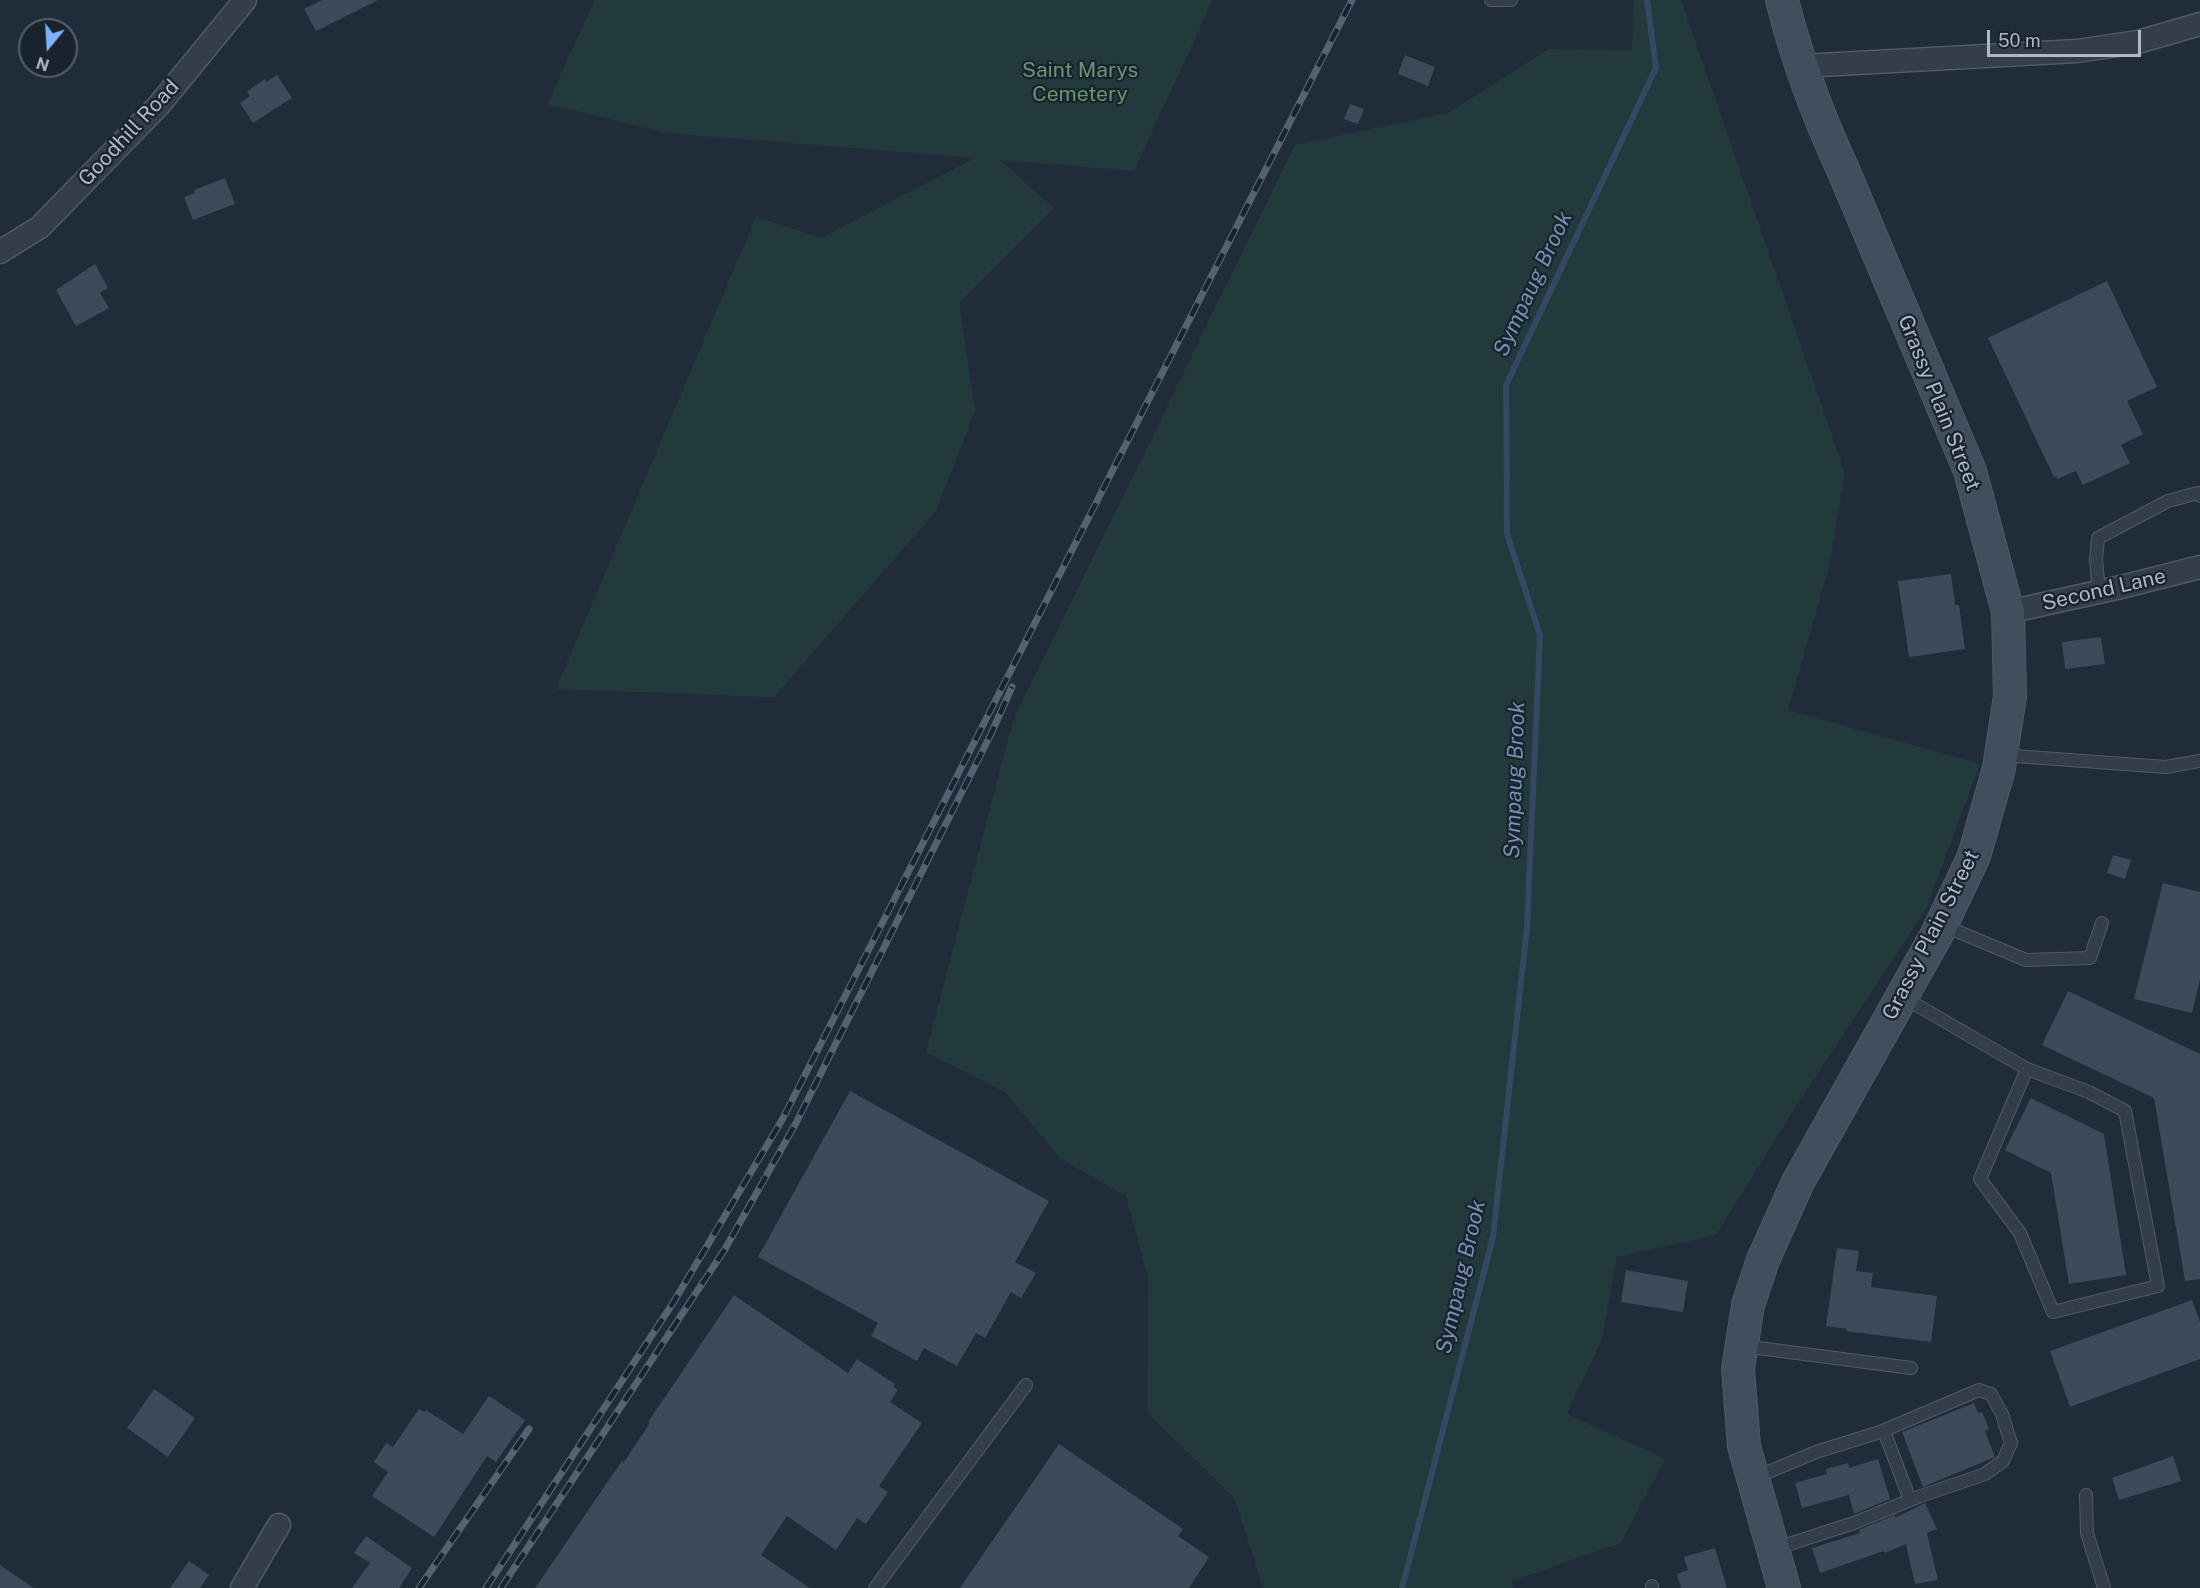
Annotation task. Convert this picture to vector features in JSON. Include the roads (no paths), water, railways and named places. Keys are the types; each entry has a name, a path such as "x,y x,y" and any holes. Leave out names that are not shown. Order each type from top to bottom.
{"main road":[{"name":"Grassy Plain Street","path":"1782,0 1822,125 1970,471 2008,612 2010,696 2001,755 1974,856 1941,924 1798,1182 1763,1260 1748,1305 1738,1369 1744,1446 1784,1588"}],"street":[{"name":"Goodhill Road","path":"0,252 40,227 159,105 245,0"},
{"path":"1802,66 2077,51 2138,42 2200,24"},
{"name":"Second Lane","path":"2008,612 2200,567"},
{"path":"242,1588 279,1525"}],"lane":[{"path":"1491,0 1511,0"},
{"path":"2099,592 2096,560 2098,538 2168,501 2198,493 2200,496"},
{"path":"2001,755 2166,767 2200,761"},
{"path":"1941,924 2026,960 2090,958 2102,923"},
{"path":"1902,996 2027,1069 2089,1092 2125,1112 2158,1286 2053,1312 2020,1233 1980,1179 2027,1069"},
{"path":"1742,1346 1911,1368"},
{"path":"875,1588 1026,1385"},
{"path":"1753,1478 1816,1452 1884,1431 1979,1390 1992,1394 2002,1414 2011,1443 2002,1461 1985,1474 1910,1500 1854,1523 1773,1550"},
{"path":"1884,1431 1910,1500"},
{"path":"2086,1495 2087,1533 2104,1588"}],"waterway":[{"name":"Sympaug Brook","path":"1402,1588 1493,1237 1527,927 1540,635 1507,534 1506,385 1656,68 1647,0"}],"railway":[{"path":"486,1588 673,1303 782,1120 1352,0"},
{"path":"501,1588 725,1249 796,1123 991,734 1012,687"},
{"path":"419,1588 529,1429"}],"park label":[{"name":"Saint Marys Cemetery","path":"1080,83"}]}
